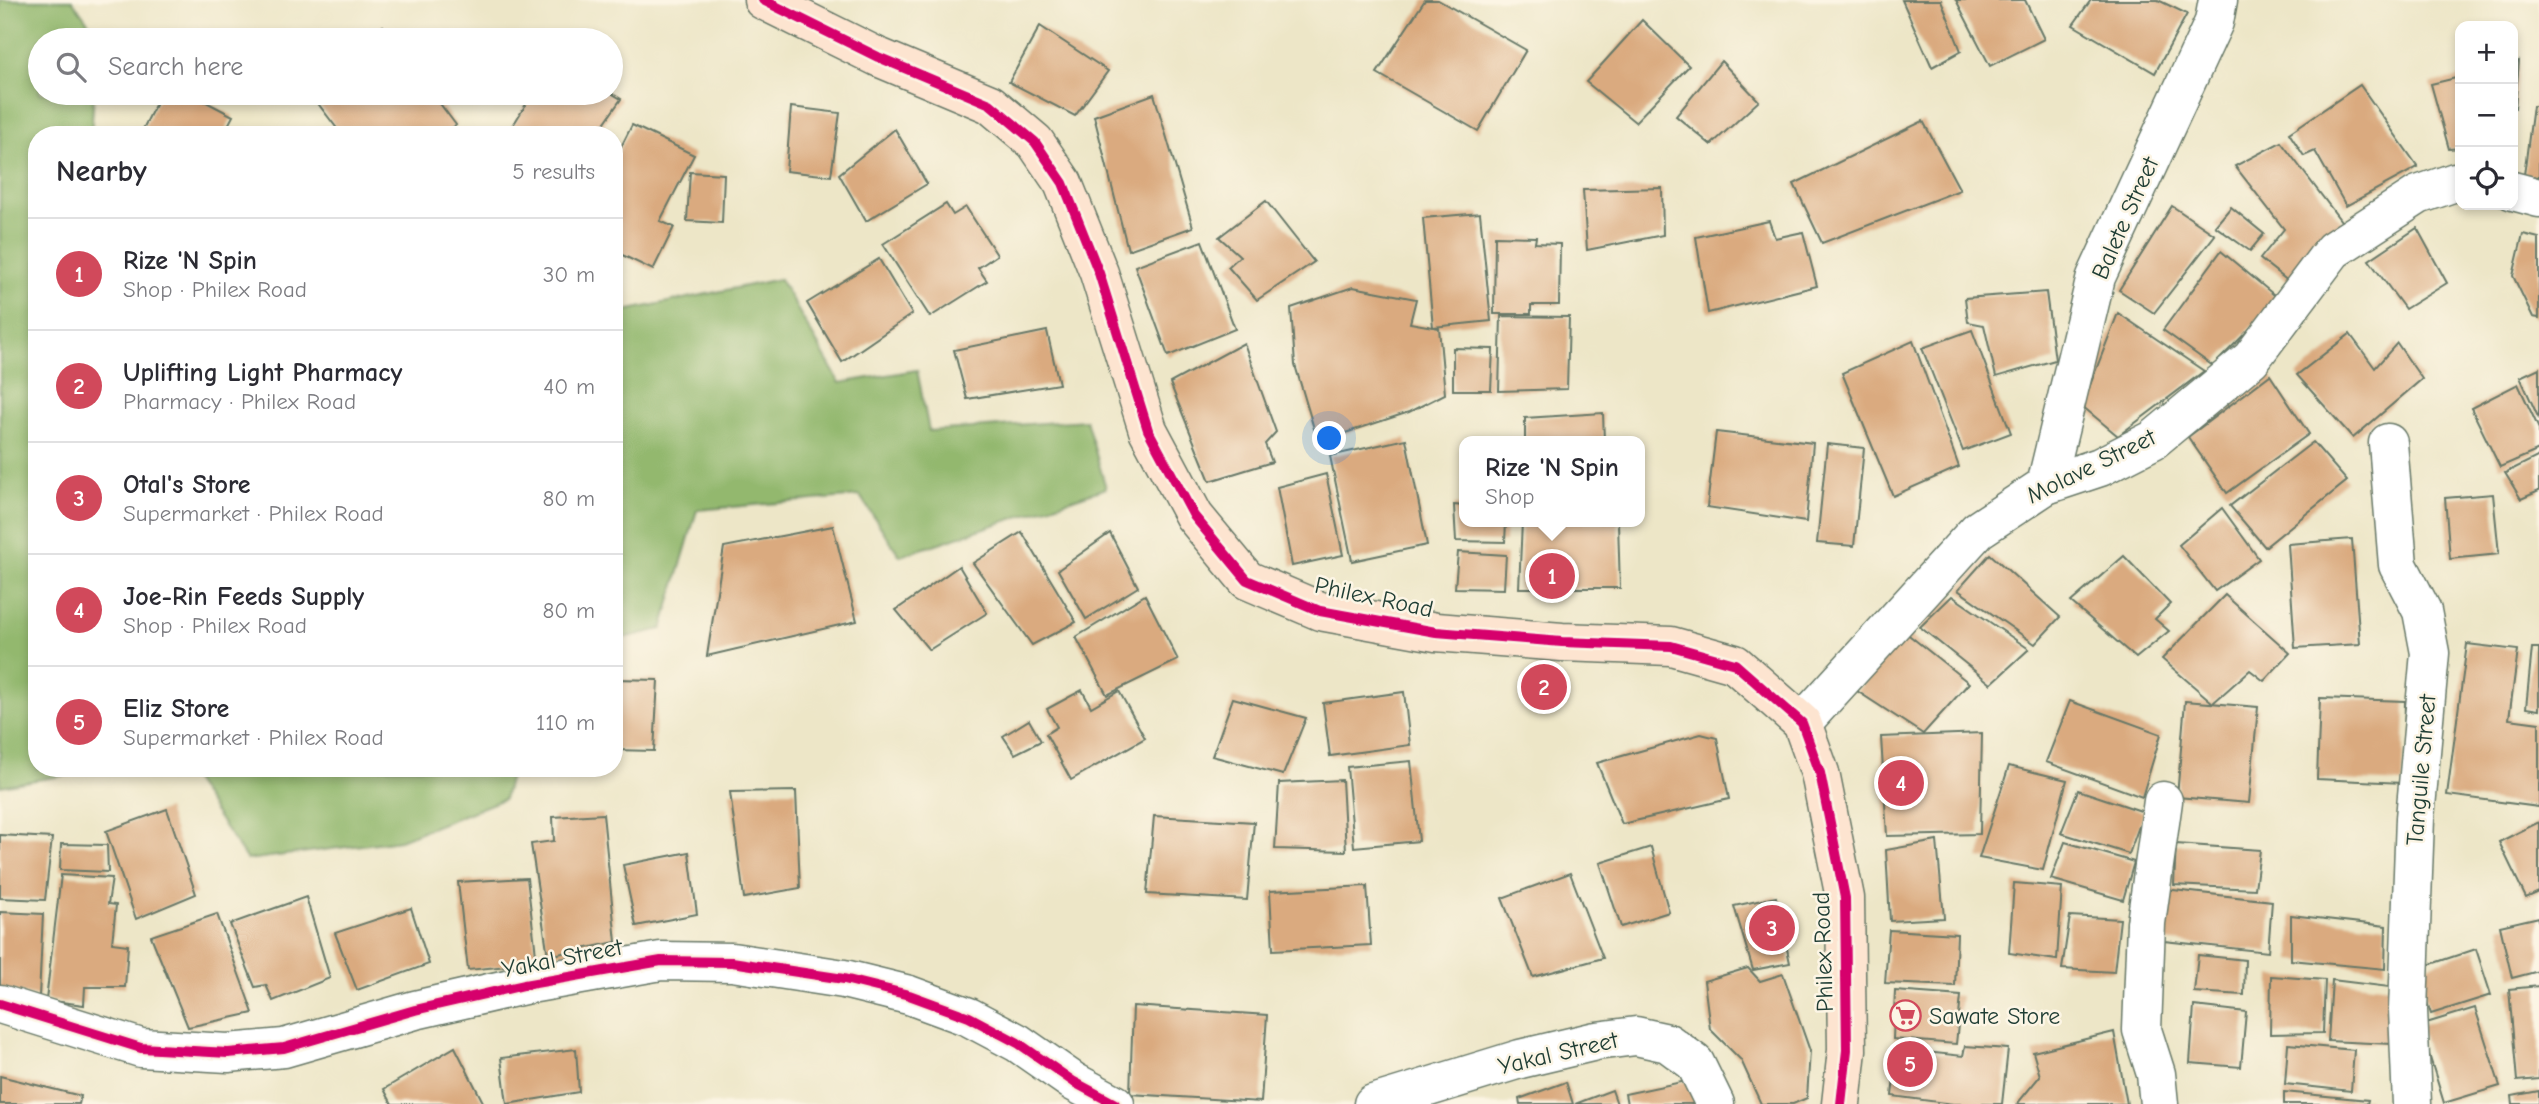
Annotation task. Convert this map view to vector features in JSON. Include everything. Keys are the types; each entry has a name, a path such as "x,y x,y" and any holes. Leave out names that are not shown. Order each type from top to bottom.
{"street":[{"name":"Philex Road","path":"763,0 878,57 990,104 1035,142 1063,183 1099,273 1148,430 1194,516 1247,580 1320,611 1436,632 1562,642 1671,646 1735,664 1801,723 1820,773 1845,898 1847,1050 1841,1104"},
{"name":"Balete Street","path":"2046,485 2096,277 2214,22 2218,0"},
{"name":"Molave Street","path":"1801,723 1978,530 2046,485 2100,467 2153,440 2251,359 2333,250 2418,195 2455,182"},
{"path":"2518,192 2539,198"},
{"name":"Tanguile Street","path":"2388,443 2398,565 2422,611 2430,653 2415,818 2408,1010 2412,1104"},
{"path":"2159,1104 2156,1074 2142,1030 2146,923 2163,801"},
{"name":"Yakal Street","path":"0,1004 141,1048 228,1054 284,1048 415,1010 536,983 661,961 732,962 845,979 909,995 969,1017 1018,1043 1074,1082 1115,1104"},
{"name":"Yakal Street","path":"1373,1104 1520,1059 1596,1041 1636,1036 1668,1043 1695,1063 1715,1104"}],"green space":[{"path":"0,0 72,0 92,28 28,28 28,105 93,105 92,126 28,126 28,777 54,777 0,786"},
{"path":"780,279 840,383 917,370 929,431 1086,420 1106,488 900,556 860,496 697,510 662,629 623,638 623,311"},
{"path":"191,777 510,777 504,799 400,840 247,860"}],"building":[{"path":"1425,0 1438,0 1526,50 1478,131 1377,73"},
{"path":"1902,0 1941,0 1961,51 1932,67"},
{"path":"1956,0 2025,0 2044,39 1990,66"},
{"path":"2091,0 2158,0 2187,14 2155,73 2073,25"},
{"path":"1642,20 1689,66 1635,122 1586,82"},
{"path":"1040,26 1108,71 1075,116 1009,82"},
{"path":"1721,61 1759,101 1711,145 1676,116"},
{"path":"2455,78 2455,148 2449,149 2431,84"},
{"path":"2360,85 2418,167 2346,206 2315,151 2304,156 2289,133"},
{"path":"1154,94 1193,227 1128,250 1094,116"},
{"path":"155,105 212,105 233,116 228,126 144,126"},
{"path":"319,105 441,105 456,125 455,126 335,126"},
{"path":"526,105 617,105 602,126 513,126"},
{"path":"2533,106 2539,106 2539,177 2524,175"},
{"path":"791,107 840,113 831,176 786,171"},
{"path":"1923,121 1960,190 1822,243 1794,184"},
{"path":"632,125 694,155 660,221 674,227 653,270 623,255 623,143"},
{"path":"895,129 927,184 866,221 839,174"},
{"path":"2281,142 2344,225 2293,285 2260,259 2284,229 2235,166"},
{"path":"690,172 724,174 722,223 687,221"},
{"path":"1662,188 1663,235 1587,250 1583,190"},
{"path":"1266,201 1314,262 1257,300 1228,267 1240,256 1219,237"},
{"path":"946,204 953,215 966,207 997,255 978,268 987,281 930,317 883,244"},
{"path":"2172,206 2215,235 2154,313 2119,290"},
{"path":"2231,207 2264,234 2250,251 2215,226"},
{"path":"1480,213 1491,321 1433,327 1423,218"},
{"path":"1769,221 1775,238 1803,232 1817,286 1708,313 1696,237"},
{"path":"2417,228 2447,283 2405,309 2369,260"},
{"path":"2523,234 2539,238 2539,318 2533,317 2513,276"},
{"path":"1495,236 1536,237 1535,243 1560,244 1559,305 1531,305 1531,314 1494,314"},
{"path":"1202,241 1235,329 1168,356 1135,266"},
{"path":"2221,251 2279,299 2213,366 2163,330"},
{"path":"879,259 912,314 842,362 807,303"},
{"path":"1353,287 1416,299 1410,323 1439,328 1445,394 1409,412 1318,442 1295,365 1291,308"},
{"path":"2046,292 2055,360 1996,377 1984,325 1968,322 1965,298"},
{"path":"2118,313 2204,371 2118,436 2082,406"},
{"path":"1501,316 1569,317 1567,389 1499,391"},
{"path":"1972,330 2011,433 1963,451 1922,348"},
{"path":"1047,331 1059,384 967,399 954,350"},
{"path":"2350,334 2375,368 2397,343 2422,379 2353,438 2297,375"},
{"path":"1913,341 1959,467 1893,496 1842,373"},
{"path":"1244,343 1276,432 1265,444 1272,462 1210,481 1170,383"},
{"path":"1453,348 1493,349 1491,390 1453,390"},
{"path":"2539,368 2539,419 2520,377"},
{"path":"2270,375 2309,434 2227,493 2188,437"},
{"path":"2518,384 2539,429 2539,450 2500,467 2471,408"},
{"path":"1603,413 1604,436 1525,436 1525,418"},
{"path":"1716,432 1813,443 1806,522 1707,507"},
{"path":"1406,439 1427,545 1352,561 1330,456"},
{"path":"2313,442 2347,481 2265,547 2230,506"},
{"path":"1827,444 1864,448 1854,546 1817,543"},
{"path":"2539,456 2539,491 2521,499 2505,473"},
{"path":"1326,474 1343,555 1292,566 1277,487"},
{"path":"2493,494 2499,554 2450,559 2445,498"},
{"path":"1454,505 1459,506 1459,527 1506,527 1505,542 1456,541"},
{"path":"2222,508 2259,559 2215,591 2179,545"},
{"path":"833,526 857,621 707,656 724,547"},
{"path":"1522,527 1618,527 1620,588 1519,588"},
{"path":"1022,532 1076,622 1032,645 973,563"},
{"path":"1110,533 1138,587 1086,619 1058,570"},
{"path":"2352,539 2360,644 2295,648 2288,544"},
{"path":"1458,552 1506,555 1504,589 1455,588"},
{"path":"1990,554 2060,617 2035,644 1958,590"},
{"path":"2124,556 2170,604 2155,619 2169,631 2136,658 2071,602"},
{"path":"959,566 987,613 929,650 896,610"},
{"path":"1145,595 1178,660 1107,695 1076,637"},
{"path":"2225,595 2290,653 2264,681 2250,670 2213,703 2162,659"},
{"path":"1952,596 2029,649 1991,684 1920,627"},
{"path":"1905,632 1969,683 1923,734 1857,691"},
{"path":"2467,644 2518,650 2509,719 2539,723 2539,807 2447,795"},
{"path":"2532,648 2539,648 2539,710 2526,708"},
{"path":"623,679 658,680 654,751 623,750"},
{"path":"1082,690 1091,707 1119,691 1145,738 1071,780 1046,734 1057,727 1047,709"},
{"path":"1404,692 1410,745 1330,756 1323,703"},
{"path":"1233,698 1306,718 1283,775 1212,756"},
{"path":"2320,698 2405,701 2403,783 2317,779"},
{"path":"2070,701 2161,734 2142,797 2046,762"},
{"path":"2185,701 2258,707 2249,803 2177,797"},
{"path":"1029,720 1041,741 1015,754 1003,736"},
{"path":"1982,733 1980,834 1887,836 1881,737"},
{"path":"1701,734 1717,738 1729,799 1622,824 1597,763"},
{"path":"1411,761 1419,841 1354,847 1347,767"},
{"path":"2009,766 2067,780 2043,870 1979,858"},
{"path":"1342,780 1346,851 1275,849 1279,783"},
{"path":"2078,790 2144,812 2129,854 2061,833"},
{"path":"796,791 800,888 744,898 730,792"},
{"path":"167,809 196,894 136,919 106,831"},
{"path":"603,814 616,942 548,956 531,844 554,841 553,817"},
{"path":"1154,816 1254,822 1247,900 1147,894"},
{"path":"2539,822 2539,892 2526,898 2499,842"},
{"path":"0,835 52,838 45,900 0,898"},
{"path":"1937,841 1944,918 1890,921 1886,850"},
{"path":"2065,842 2134,862 2123,900 2051,879"},
{"path":"61,844 107,845 108,872 60,870"},
{"path":"2176,844 2260,850 2255,889 2174,885"},
{"path":"1651,847 1669,912 1621,927 1600,863"},
{"path":"689,852 697,914 636,926 623,865"},
{"path":"1570,873 1603,958 1533,977 1502,898"},
{"path":"61,875 112,878 108,904 116,905 112,943 128,945 125,987 85,987 84,1005 46,1000"},
{"path":"527,878 537,963 468,970 458,882"},
{"path":"2014,883 2062,887 2057,960 2009,953"},
{"path":"1367,886 1371,945 1273,950 1270,891"},
{"path":"2164,889 2272,901 2268,952 2164,941"},
{"path":"306,897 330,978 273,1001 266,985 255,987 230,924"},
{"path":"1776,897 1790,963 1753,970 1734,906"},
{"path":"411,908 429,964 357,990 335,933"},
{"path":"0,912 43,914 39,997 0,988"},
{"path":"217,914 253,1013 188,1027 151,936"},
{"path":"2291,915 2386,926 2385,969 2291,960"},
{"path":"2070,916 2120,919 2114,972 2062,969"},
{"path":"2539,917 2539,971 2512,978 2500,926"},
{"path":"1889,930 1957,934 1955,986 1885,983"},
{"path":"2476,949 2491,995 2431,1014 2416,969"},
{"path":"2198,955 2245,960 2244,995 2194,992"},
{"path":"1748,968 1760,981 1783,974 1810,1051 1807,1098 1793,1104 1761,1104 1741,1060 1710,1029 1704,981"},
{"path":"2271,976 2325,980 2323,1033 2270,1034"},
{"path":"2332,980 2398,988 2392,1044 2328,1041"},
{"path":"2539,986 2539,1079 2517,1081 2509,989"},
{"path":"1895,991 1961,996 1956,1044 1893,1039"},
{"path":"1133,1006 1267,1015 1261,1102 1130,1094"},
{"path":"2194,1006 2246,1012 2241,1067 2190,1063"},
{"path":"2475,1008 2500,1086 2444,1103 2420,1025"},
{"path":"2114,1032 2127,1104 2017,1104 2040,1076 2033,1052"},
{"path":"2288,1044 2354,1050 2351,1091 2285,1084"},
{"path":"1965,1046 2008,1049 2002,1104 1953,1104 1892,1096 1897,1049 1963,1056"},
{"path":"455,1047 484,1104 392,1104 384,1089"},
{"path":"576,1049 579,1092 507,1104 501,1058"},
{"path":"0,1076 81,1096 79,1104 0,1104"},
{"path":"1686,1081 1701,1104 1627,1104 1625,1094"},
{"path":"1566,1082 1573,1104 1520,1104 1519,1099"},
{"path":"1612,1090 1617,1104 1575,1104"},
{"path":"2539,1091 2539,1104 2513,1104 2512,1096"},
{"path":"2284,1092 2368,1100 2367,1104 2284,1104"}],"cycle path":[{"path":"763,0 878,57 990,104 1035,142 1063,183 1099,273 1148,430 1194,516 1247,580 1320,611 1436,632 1562,642 1671,646 1735,664 1802,723 1820,773 1845,898 1847,1050 1841,1104"},
{"path":"0,1004 141,1048 228,1053 284,1048 415,1010 524,985 661,961 732,962 844,979 909,995 969,1017 1018,1043 1074,1082 1115,1104"}],"place":[{"name":"Rize 'N Spin","path":"1552,576"},
{"name":"Uplifting Light Pharmacy","path":"1544,687"},
{"name":"Joe-Rin Feeds Supply","path":"1901,783"},
{"name":"Otal's Store","path":"1772,928"},
{"name":"Sawate Store","path":"1906,1016"},
{"name":"Eliz Store","path":"1910,1064"}]}
